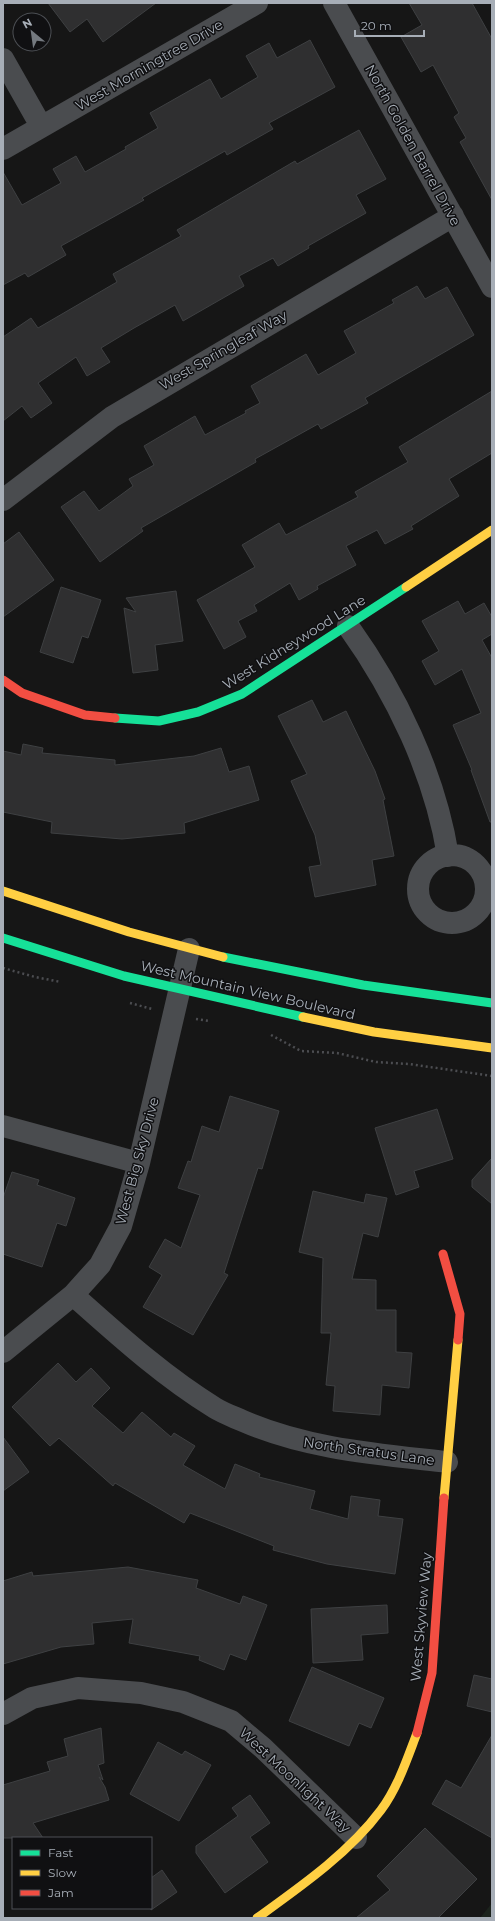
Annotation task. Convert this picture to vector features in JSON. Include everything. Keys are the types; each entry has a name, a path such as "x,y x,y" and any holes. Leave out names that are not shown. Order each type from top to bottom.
{"street":[{"name":"West Morningtree Drive","path":"3,149 257,3"},
{"name":"North Golden Barrel Drive","path":"334,3 492,287"},
{"path":"3,59 41,126"},
{"name":"West Springleaf Way","path":"3,500 70,447 118,413 453,216"},
{"name":"West Kidneywood Lane","path":"3,680 22,693 86,715 159,720 198,712 242,694 348,626 492,530"},
{"path":"348,626 385,683 422,762 434,792 443,825 448,856"},
{"name":"West Mountain View Boulevard","path":"3,890 123,930 189,949 346,982 492,1003"},
{"name":"West Mountain View Boulevard","path":"3,938 124,976 347,1027 492,1048"},
{"name":"West Big Sky Drive","path":"3,1352 73,1295 100,1265 121,1226 139,1163 189,949"},
{"path":"3,1126 139,1163"},
{"name":"West Skyview Way","path":"257,1918 312,1877 356,1838 381,1810 396,1784 420,1727 432,1673 447,1462 460,1314 443,1254"},
{"name":"North Stratus Lane","path":"73,1295 141,1356 216,1409 264,1430 292,1439 332,1448 447,1462"},
{"name":"West Moonlight Way","path":"3,1714 32,1698 78,1688 141,1693 183,1702 230,1721 263,1748 356,1838"}],"shaded area":[{"path":"492,1903 492,1918 480,1918"}],"building":[{"path":"48,3 156,3 103,42 87,19 70,32"},
{"path":"409,3 472,3 492,39 492,200 460,142 466,138 454,117 459,113 433,65 421,72 401,37 422,25"},
{"path":"310,40 335,87 269,123 273,129 227,155 225,151 142,198 144,200 61,246 66,255 28,277 25,273 3,285 3,172 22,205 61,183 53,169 76,156 85,172 126,149 125,147 158,128 150,113 210,79 221,99 258,77 246,56 269,43 277,58"},
{"path":"359,130 386,179 356,195 366,213 308,246 309,248 278,266 273,258 239,276 244,286 183,321 175,305 134,328 101,348 110,362 87,376 76,357 38,383 52,403 31,418 22,406 3,421 3,337 31,318 38,328 117,282 113,274 181,236 177,230 295,161 297,164"},
{"path":"417,286 425,299 447,287 474,335 365,398 368,403 321,429 318,424 255,459 256,462 141,528 143,531 100,562 61,507 84,491 99,511 133,486 129,479 154,465 144,446 195,416 205,435 246,413 245,411 260,403 251,386 306,354 318,375 356,353 344,331 394,303 392,300"},
{"path":"492,391 492,453 449,479 459,496 411,526 413,529 385,544 377,530 346,546 356,565 317,586 318,589 299,600 290,583 254,605 257,611 238,621 246,637 224,649 197,600 255,567 242,545 279,523 286,535 358,497 355,492 408,462 399,447"},
{"path":"19,532 54,580 3,617 3,544"},
{"path":"61,587 101,600 88,638 82,636 73,663 40,652"},
{"path":"176,591 183,641 155,645 158,670 133,673 124,608 136,612 126,598"},
{"path":"458,601 465,614 484,603 492,617 492,634 482,640 492,658 492,822 490,822 472,770 453,725 481,713 462,669 435,685 422,661 439,651 422,621"},
{"path":"312,700 323,722 346,711 375,771 385,799 383,800 394,856 372,860 376,885 315,897 309,867 321,865 315,835 291,781 307,774 278,716"},
{"path":"23,744 43,748 42,753 115,760 115,765 194,756 221,748 229,772 249,766 259,800 184,823 185,833 122,839 51,833 52,822 3,812 3,751 21,755"},
{"path":"230,1096 279,1111 262,1169 258,1168 224,1273 228,1275 193,1335 143,1307 162,1275 149,1267 165,1239 181,1248 200,1195 178,1188 188,1161 191,1162 202,1126 219,1132"},
{"path":"437,1109 453,1159 414,1171 419,1187 396,1195 375,1128"},
{"path":"492,1158 492,1204 472,1187 472,1180"},
{"path":"12,1172 39,1180 37,1185 75,1198 66,1226 57,1223 42,1267 3,1254 3,1198"},
{"path":"313,1191 364,1203 366,1194 387,1198 378,1237 363,1233 352,1279 376,1280 376,1310 396,1310 396,1352 412,1353 409,1388 382,1385 380,1415 333,1411 335,1386 326,1385 331,1333 321,1333 323,1258 299,1252"},
{"path":"58,1363 76,1382 91,1368 110,1388 92,1406 123,1433 142,1412 171,1437 174,1433 195,1446 183,1465 225,1489 235,1464 260,1474 259,1477 315,1491 310,1509 348,1519 351,1496 380,1500 378,1516 403,1519 395,1574 327,1564 273,1550 274,1546 190,1513 184,1523 115,1483 113,1486 59,1438 50,1446 12,1407"},
{"path":"3,1437 29,1472 3,1491"},
{"path":"128,1567 198,1580 196,1588 240,1604 243,1596 267,1605 246,1660 230,1654 224,1670 199,1660 200,1656 129,1643 133,1619 92,1623 94,1644 61,1647 3,1664 3,1581 32,1572 33,1576"},
{"path":"387,1605 388,1633 361,1635 363,1660 313,1663 311,1609"},
{"path":"312,1667 384,1698 371,1728 359,1723 349,1746 289,1721"},
{"path":"474,1675 492,1679 492,1712 467,1706"},
{"path":"101,1728 104,1763 98,1765 103,1780 99,1777 105,1787 109,1800 33,1823 42,1837 3,1838 3,1785 50,1771 47,1762 68,1756 64,1739"},
{"path":"492,1735 492,1838 432,1804 446,1780 461,1788"},
{"path":"158,1742 182,1755 185,1751 211,1765 179,1821 130,1794"},
{"path":"250,1795 270,1823 250,1837 268,1862 225,1893 196,1853 196,1846 238,1816 232,1808"},
{"path":"425,1828 477,1879 438,1918 356,1918 390,1890 377,1876"},
{"path":"162,1870 177,1892 151,1910 152,1909 152,1877"}],"traffic: fast":[{"path":"115,718 159,721 198,712 242,694 406,587"},
{"path":"3,938 124,976 303,1017"},
{"path":"223,957 363,985 492,1003"}],"traffic: slow":[{"path":"406,587 492,530"},
{"path":"3,891 129,932 223,957"},
{"path":"303,1017 374,1032 492,1048"},
{"path":"444,1498 458,1340"},
{"path":"257,1918 339,1855 368,1826 381,1810 392,1792 402,1773 417,1733"}],"traffic: jam":[{"path":"3,680 22,693 85,715 115,718"},
{"path":"443,1254 460,1314 458,1340"},
{"path":"417,1733 432,1673 444,1498"}]}
